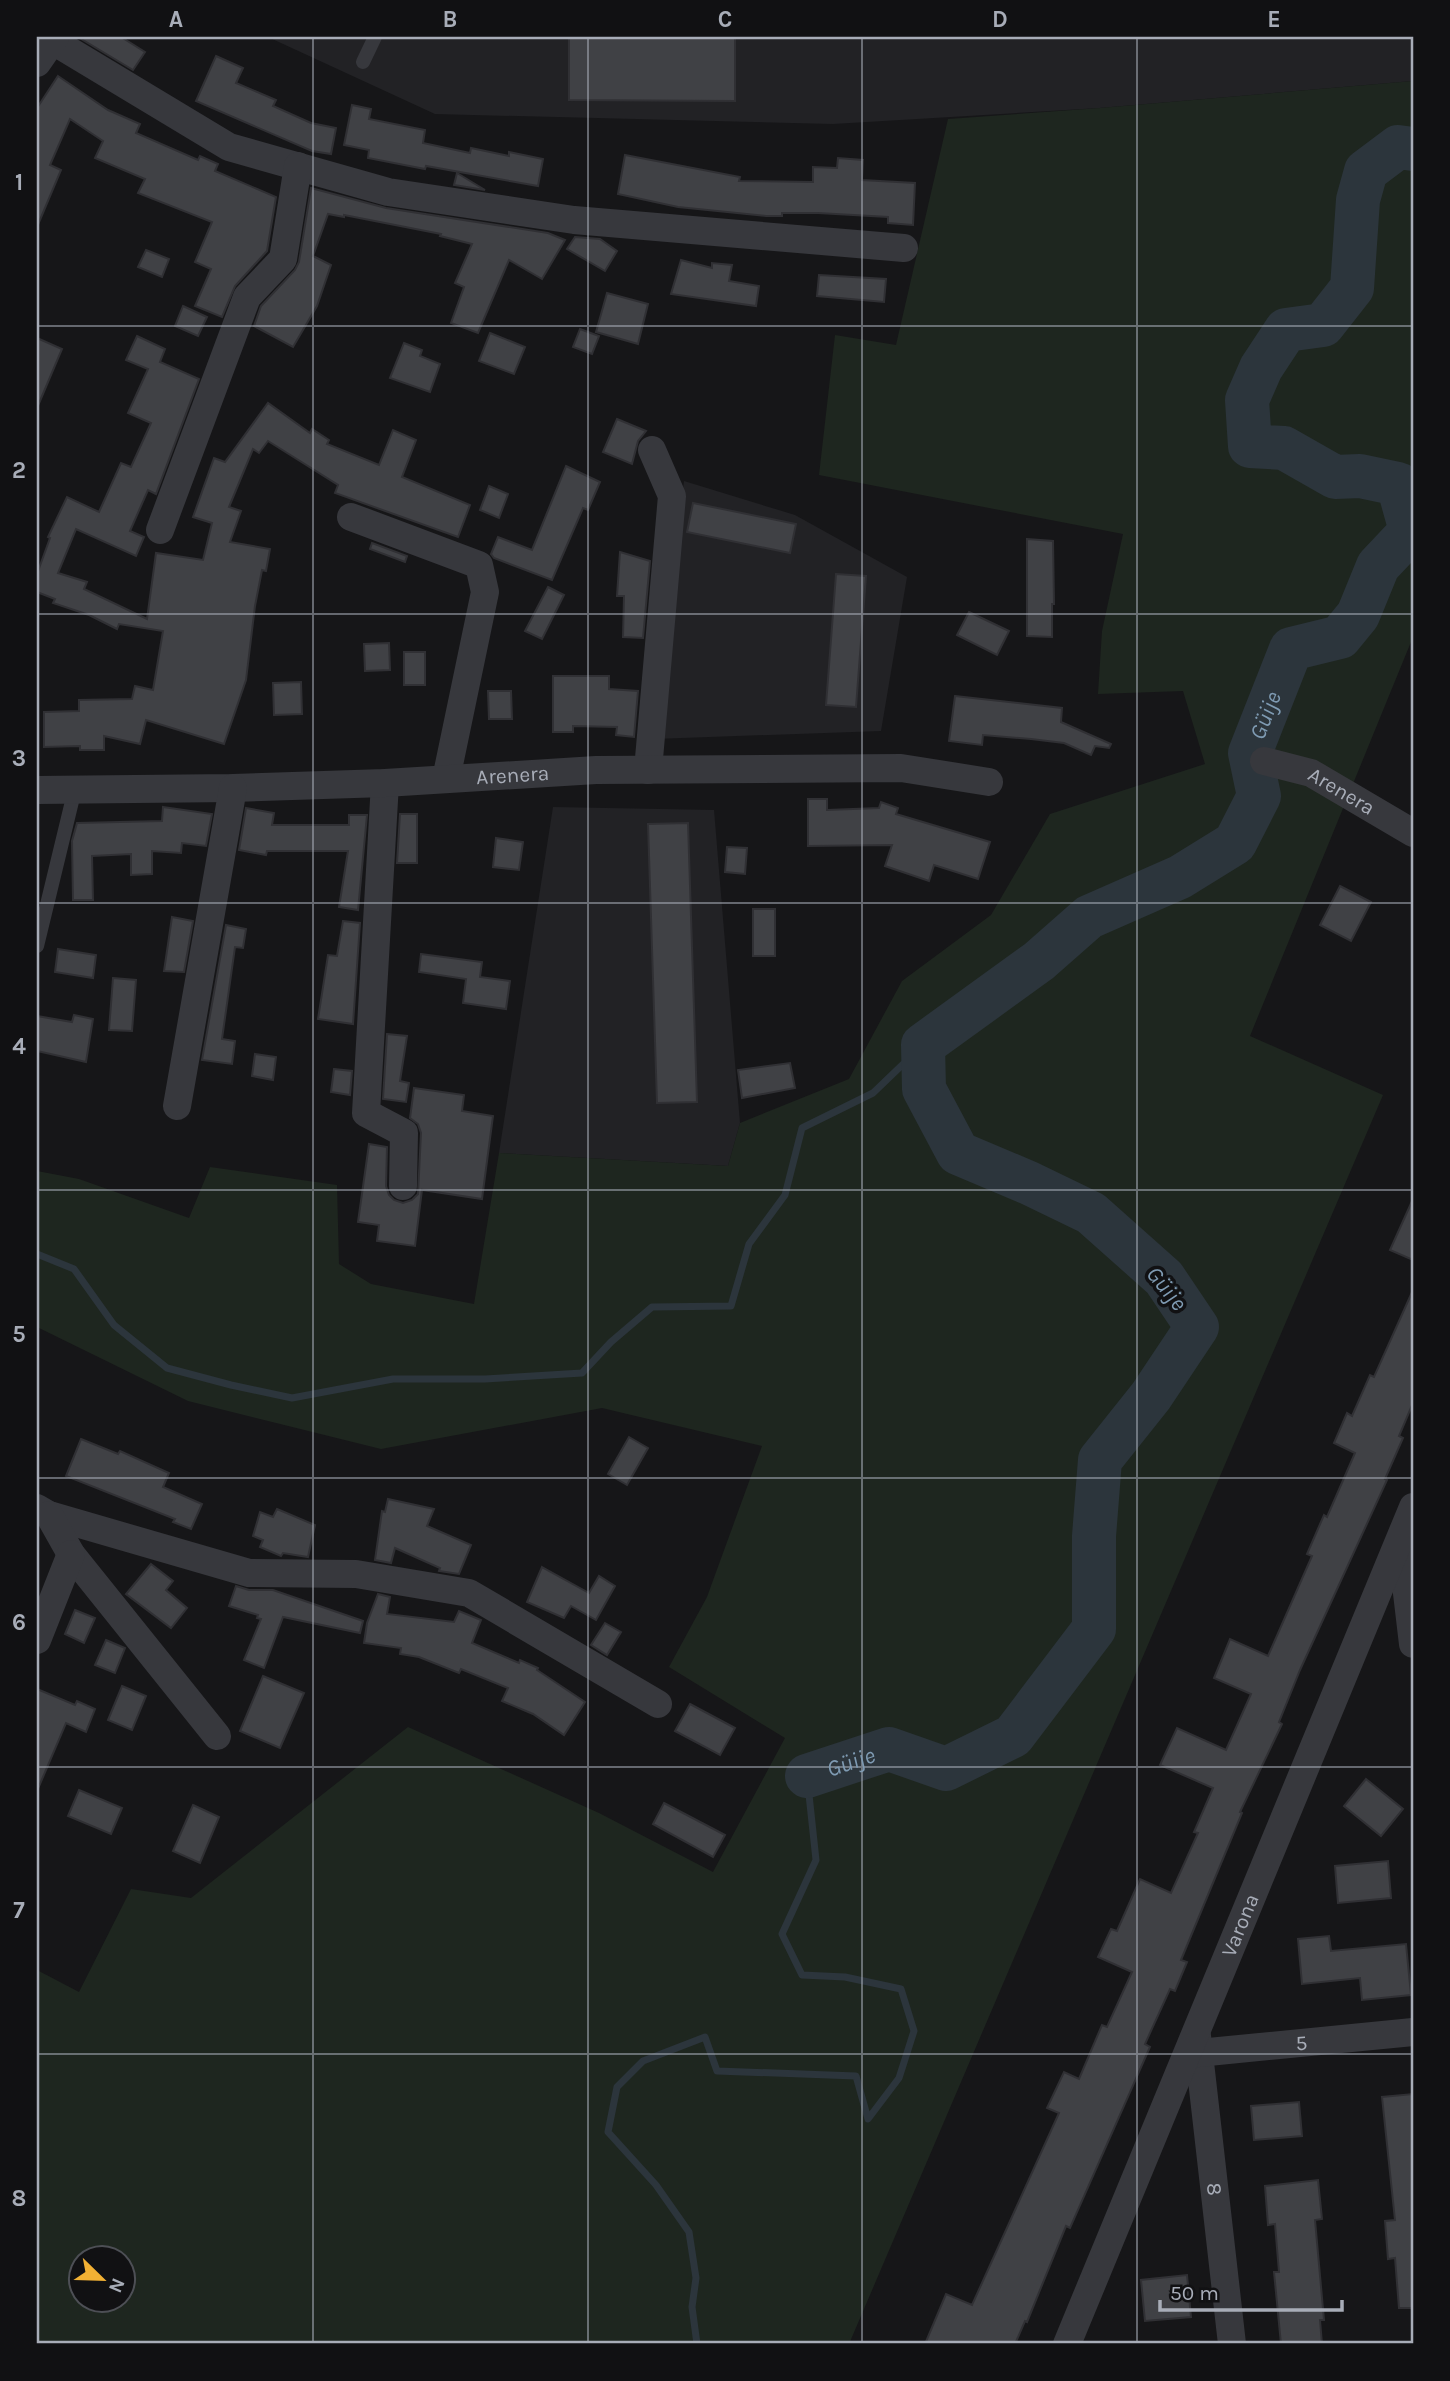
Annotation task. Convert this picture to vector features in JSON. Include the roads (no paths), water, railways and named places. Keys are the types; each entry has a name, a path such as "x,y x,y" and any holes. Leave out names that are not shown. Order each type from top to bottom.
{"street":[{"path":"48,47 229,146 388,192 574,220 904,248"},
{"path":"160,530 247,297 283,259 298,166"},
{"path":"648,770 672,496 652,450"},
{"path":"351,517 479,565 485,592 446,779"},
{"name":"Arenera","path":"1264,761 1311,773 1413,834"},
{"name":"Arenera","path":"37,790 385,783 596,770 901,768 989,782"},
{"path":"385,783 366,1113 404,1133 403,1186"},
{"path":"177,1106 233,788"},
{"name":"Varona","path":"1067,2344 1194,2046 1413,1507"},
{"path":"43,1512 71,1554 217,1736"},
{"path":"43,1512 249,1573 356,1574 468,1593 658,1704"},
{"path":"1401,1540 1413,1644"},
{"path":"37,1640 71,1554"},
{"name":"5","path":"1194,2046 1413,2032"},
{"name":"8","path":"1194,2046 1233,2344"}],"lane":[{"path":"363,62 375,37"},
{"path":"37,946 75,789"}],"waterway":[{"name":"Güije","path":"807,1776 889,1749 946,1769 1013,1736 1094,1629 1094,1536 1100,1460 1151,1396 1197,1327 1164,1278 1091,1213 958,1153 924,1089 923,1045 1039,961 1089,917 1180,877 1235,843 1259,796 1250,753 1291,649 1340,637 1358,615 1378,566 1411,531 1398,484 1360,476 1335,477 1284,448 1250,446 1247,400 1261,368 1286,330 1323,325 1352,288 1358,200 1366,171 1398,147 1413,149"},
{"path":"37,1254 74,1269 114,1325 167,1368 231,1385 292,1398 393,1379 485,1379 582,1373 611,1342 652,1307 731,1306 749,1244 785,1195 802,1128 873,1093 923,1045"},
{"name":"Güije","path":"697,2344 692,2307 696,2278 689,2232 656,2185 608,2132 617,2087 643,2061 705,2037 717,2071 856,2076 868,2119 899,2078 914,2031 901,1989 845,1977 802,1975 782,1934 816,1860 807,1776"}]}
